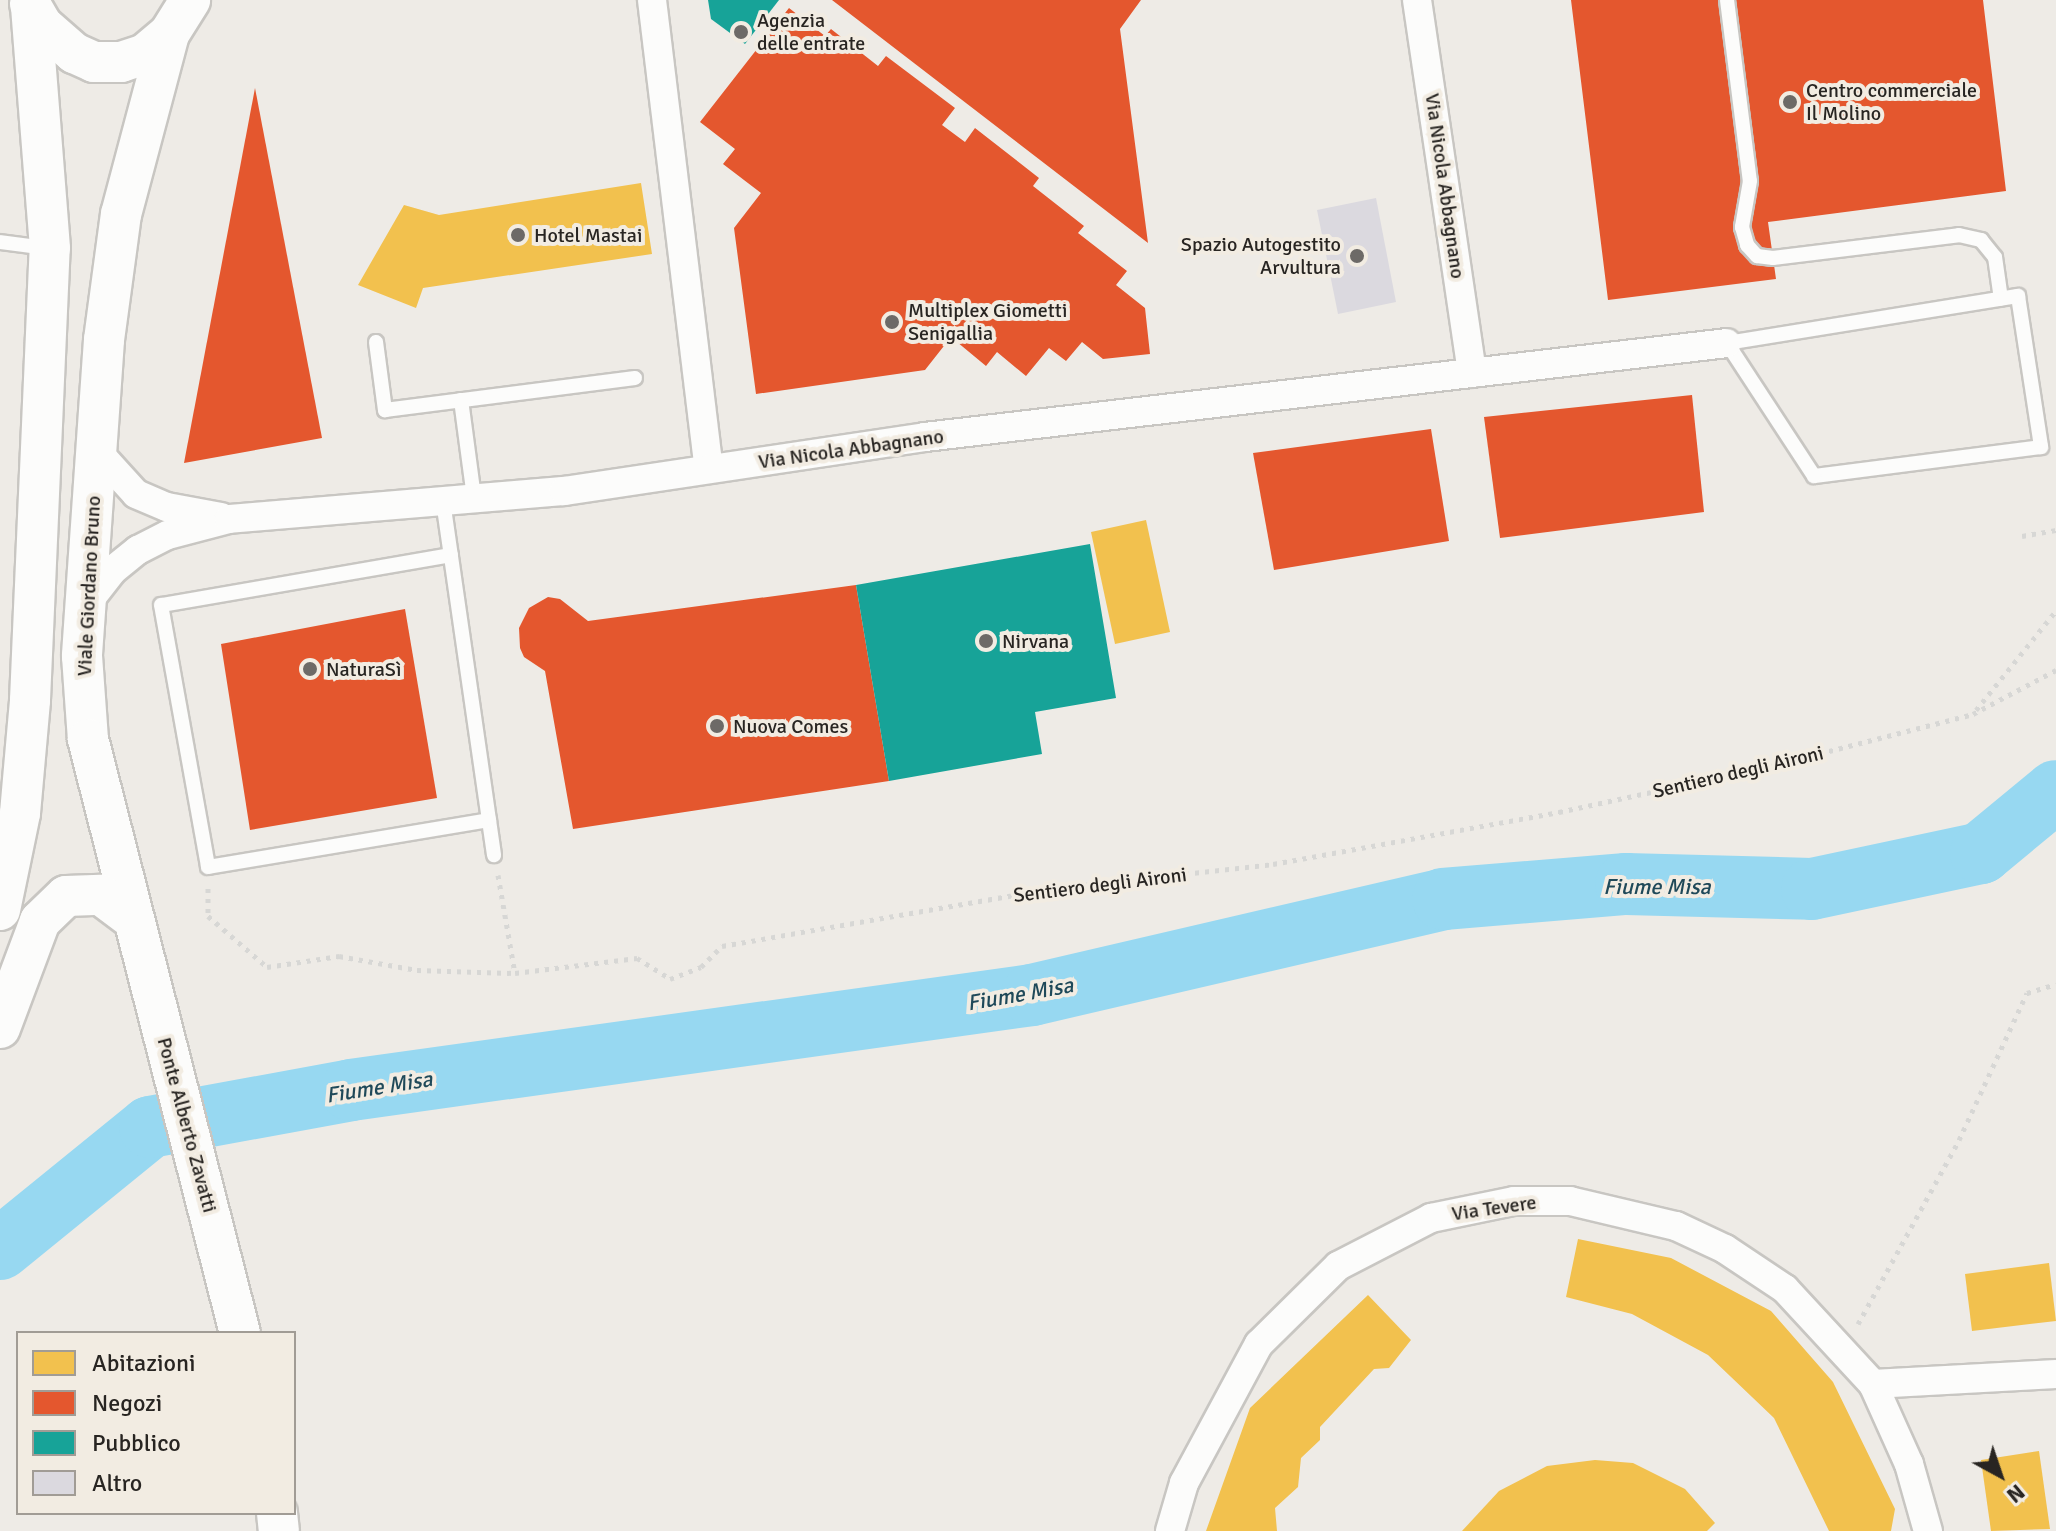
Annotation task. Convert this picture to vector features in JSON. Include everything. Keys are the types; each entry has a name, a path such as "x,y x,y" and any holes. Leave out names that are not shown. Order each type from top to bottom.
{"main road":[{"name":"Viale Giordano Bruno","path":"136,933 88,739 82,656 96,450 121,214 169,34 190,0"},
{"name":"Viale Giordano Bruno","path":"30,3 56,40 94,62 121,62 145,54 169,34"},
{"name":"Viale Giordano Bruno","path":"0,910 30,700 50,248 30,3"},
{"path":"0,1028 40,921 66,896 101,895 136,933"},
{"name":"Ponte Alberto Zavatti","path":"136,933 239,1331"}],"street":[{"path":"652,0 709,469"},
{"name":"Via Nicola Abbagnano","path":"1417,0 1472,373"},
{"name":"Via Nicola Abbagnano","path":"85,606 113,570 138,550 168,535 229,519 474,498 709,469 925,437 1727,343"},
{"name":"Via Nicola Abbagnano","path":"96,450 136,494 167,507 229,519"},
{"name":"Via Tevere","path":"1170,1531 1184,1483 1259,1344 1338,1266 1431,1218 1514,1201 1570,1201 1676,1226 1725,1249 1785,1289 1850,1355 1873,1384 1909,1464 1928,1531"},
{"path":"1873,1384 2056,1374"}],"lane":[{"path":"1727,0 1750,181 1742,227 1747,245 1757,256 1773,258 1959,235 1981,240 1995,257 2001,299"},
{"path":"0,242 50,248"},
{"path":"2018,296 2041,447 1814,476 1727,343 2018,296"},
{"path":"376,342 385,410 635,378"},
{"path":"461,400 474,498"},
{"path":"443,501 494,855"},
{"path":"451,555 161,605 208,867 489,820"}],"path":[{"path":"2022,536 2056,530"},
{"path":"1973,714 2056,611"},
{"name":"Sentiero degli Aironi","path":"208,867 208,916 267,967 339,956 417,970 515,973 637,958 670,979 701,967 722,946 1056,888 1273,864 1544,814 1771,766 1973,714 2056,670"},
{"path":"494,855 515,973"},
{"path":"1850,1355 1852,1336 1959,1140 2027,993 2056,984"}],"building: Abitazioni":[{"name":"Hotel Mastai","path":"641,183 652,254 423,288 416,308 358,285 404,205 439,215"},
{"path":"1146,520 1170,632 1115,644 1091,532"},
{"path":"1578,1239 1671,1258 1771,1311 1833,1382 1895,1509 1891,1531 1829,1531 1774,1418 1708,1355 1632,1314 1566,1297"},
{"path":"2049,1263 2056,1321 1972,1331 1965,1274"},
{"path":"1368,1295 1411,1340 1389,1368 1374,1369 1320,1427 1320,1440 1301,1458 1298,1487 1275,1508 1277,1531 1206,1531 1250,1408"},
{"path":"2039,1451 2050,1529 1991,1531 1981,1460"},
{"path":"1595,1460 1633,1463 1685,1489 1715,1523 1707,1531 1462,1531 1499,1491 1547,1466"}],"building: Negozi":[{"path":"832,0 1141,0 1120,29 1148,243"},
{"name":"Centro commerciale Il Molino","path":"1571,0 1983,0 2006,191 1768,222 1776,279 1608,300"},
{"path":"789,8 825,36 831,29 878,66 886,56 955,108 942,125 965,142 975,128 1039,178 1033,186 1084,226 1078,233 1127,271 1116,285 1145,308 1150,354 1103,359 1082,342 1066,361 1049,348 1026,376 997,352 986,366 951,337 925,370 756,394 734,228 761,193 723,164 735,149 700,122"},
{"path":"255,88 322,438 184,463"},
{"path":"1692,395 1704,512 1500,538 1484,417"},
{"path":"1431,429 1449,541 1274,570 1253,453"},
{"name":"Nuova Comes","path":"856,585 889,781 573,829 545,671 524,657 520,648 519,628 529,608 548,597 560,599 588,621"},
{"path":"405,609 437,798 250,830 221,644"}],"building: Pubblico":[{"name":"Agenzia delle entrate","path":"708,0 779,0 745,44 711,19"},
{"name":"Nirvana","path":"1090,544 1116,698 1035,712 1042,754 889,781 856,585"}],"building: Altro":[{"name":"Spazio Autogestito Arvultura","path":"1376,198 1396,302 1338,314 1317,210"}],"waterway":[{"name":"Fiume Misa","path":"0,1249 150,1127 351,1090 1032,995 1443,899 1626,884 1812,889 1981,853 2056,791"}],"place":[{"name":"Agenzia delle entrate","path":"741,32"},
{"name":"Centro commerciale Il Molino","path":"1790,102"},
{"name":"Hotel Mastai","path":"518,235"},
{"name":"Spazio Autogestito Arvultura","path":"1357,256"},
{"name":"Multiplex Giometti Senigallia","path":"892,322"},
{"name":"Nirvana","path":"986,641"},
{"name":"NaturaSì","path":"310,669"},
{"name":"Nuova Comes","path":"717,726"}]}
